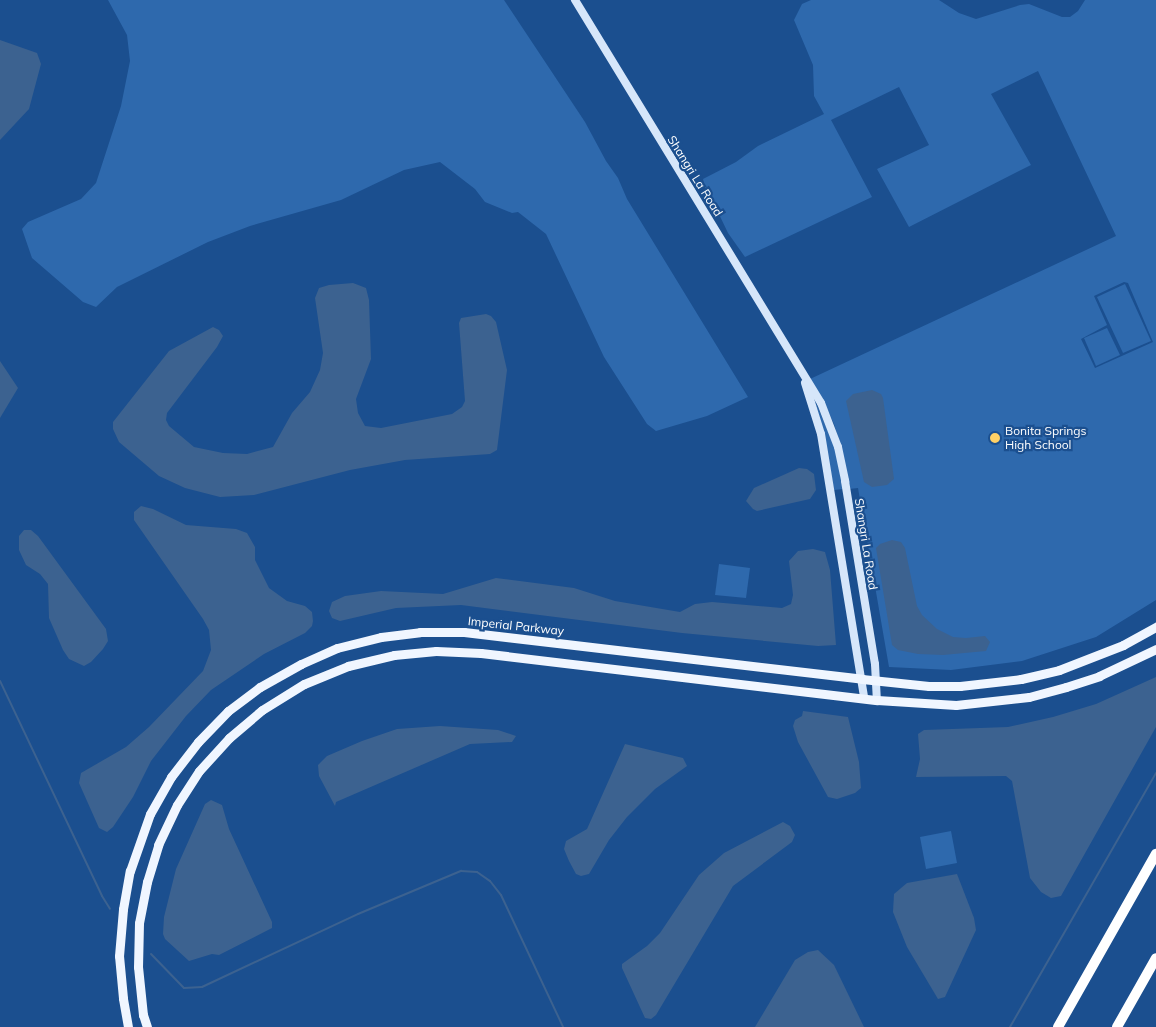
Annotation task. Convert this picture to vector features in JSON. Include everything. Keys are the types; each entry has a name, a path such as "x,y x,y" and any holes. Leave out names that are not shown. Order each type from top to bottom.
{"highway":[{"path":"1058,1027 1156,854"},
{"path":"1117,1027 1156,958"}],"main road":[{"name":"Imperial Parkway","path":"128,1027 119,956 123,909 130,871 150,814 171,777 198,742 228,711 260,687 301,664 337,648 381,637 420,632 464,632 862,679 929,686 960,686 1021,678 1059,670 1092,658 1156,627"},
{"path":"147,1027 143,1015 138,967 139,923 147,882 158,845 177,804 200,771 229,738 262,710 304,684 348,666 394,655 436,651 527,658 877,700 956,705 1029,697 1099,676 1156,649"}],"street":[{"name":"Shangri La Road","path":"575,0 821,403 838,447 876,664 877,700"},
{"name":"Shangri La Road","path":"796,362 814,406 821,434 864,698"}],"shaded area":[{"path":"108,0 504,0 585,122 606,161 618,178 627,199 748,397 707,416 656,431 647,424 604,357 546,234 518,212 512,213 485,202 475,189 440,162 404,170 341,200 250,226 208,242 117,287 96,307 83,302 32,258 22,229 28,222 81,199 96,183 121,106 130,61 127,35"},
{"path":"811,0 939,0 959,13 976,19 1029,4 1062,17 1070,17 1078,11 1085,0 1156,0 1156,600 1096,637 1022,661 951,670 889,667 858,488 849,489 841,447 834,424 824,402 810,379 1116,236 1038,71 991,94 1031,165 909,227 877,169 929,145 899,87 831,120 872,197 745,257 728,233 716,208 706,193 703,179 736,162 758,146 824,114 814,96 813,65 794,20 802,4","holes":["1124,282 1128,283 1153,342 1095,368 1081,339 1107,325 1094,296"]},
{"path":"0,40 37,53 41,64 29,109 0,140"},
{"path":"353,283 366,288 369,300 371,359 356,399 358,413 365,426 381,428 452,414 462,407 465,401 459,323 461,318 486,314 491,316 496,322 507,370 497,450 490,454 405,460 350,470 254,495 220,497 185,488 159,476 119,442 113,429 113,422 169,351 213,327 219,330 223,336 217,347 167,413 166,420 169,426 194,447 223,453 247,454 273,447 292,413 310,392 320,370 323,353 315,298 319,288 329,285"},
{"path":"1125,284 1151,341 1123,353 1097,297"},
{"path":"1107,328 1120,355 1096,366 1084,338"},
{"path":"0,361 18,388 0,418"},
{"path":"872,390 881,394 883,398 894,479 887,485 872,487 864,482 846,401 853,394"},
{"path":"814,398 835,448 843,489 834,490 824,434"},
{"path":"799,468 807,469 814,474 816,490 810,499 757,511 746,501 754,488"},
{"path":"141,506 153,509 186,525 236,529 247,533 255,547 255,560 269,588 287,601 305,606 312,612 313,621 312,626 305,633 264,654 211,690 186,716 151,761 133,797 113,827 107,832 99,828 79,783 81,773 126,747 149,727 203,671 211,650 209,630 203,619 134,520 134,512"},
{"path":"24,530 31,530 38,536 106,629 108,641 91,662 84,666 69,659 63,650 49,618 48,584 40,574 26,565 19,550 19,536"},
{"path":"892,540 901,542 905,548 917,606 922,615 937,629 953,637 985,636 990,642 986,651 943,655 918,654 898,650 892,645 876,548 880,544"},
{"path":"813,549 825,552 830,570 836,645 818,646 682,633 461,605 396,608 340,621 332,618 329,611 332,602 345,596 381,591 443,594 496,578 574,588 615,601 680,612 695,604 712,602 782,608 791,604 793,595 789,561 798,551"},
{"path":"719,564 750,568 746,598 715,595"},
{"path":"1156,677 1156,727 1061,896 1051,898 1041,892 1030,878 1012,781 1006,776 916,777 920,759 918,734 924,730 1008,727 1053,717 1096,704"},
{"path":"803,711 848,717 859,762 861,788 855,793 837,799 828,797 798,742 793,726 795,720 802,716"},
{"path":"440,726 498,730 516,736 512,742 470,744 336,802 335,806 319,776 318,765 327,756 397,729"},
{"path":"625,744 683,758 687,766 655,789 627,817 609,840 589,874 581,876 576,874 569,861 564,849 566,841 587,829"},
{"path":"211,800 222,805 229,829 272,922 272,928 219,955 212,954 189,961 165,939 163,934 164,917 176,869 205,804"},
{"path":"783,822 790,826 795,835 792,842 733,886 656,1015 651,1019 645,1018 622,968 622,964 647,946 660,933 699,875 724,853"},
{"path":"951,831 957,863 926,869 920,837"},
{"path":"957,874 974,918 976,930 945,997 938,999 907,947 893,912 894,894 907,883"},
{"path":"818,950 834,965 864,1027 755,1027 795,960 808,952"}],"waterway":[{"path":"0,681 102,896 110,909"},
{"path":"1010,1027 1156,773"},
{"path":"151,954 184,988 202,987 358,914 461,871 477,872 490,881 501,895 563,1027"}],"place":[{"name":"Bonita Springs High School","path":"995,438"}]}
